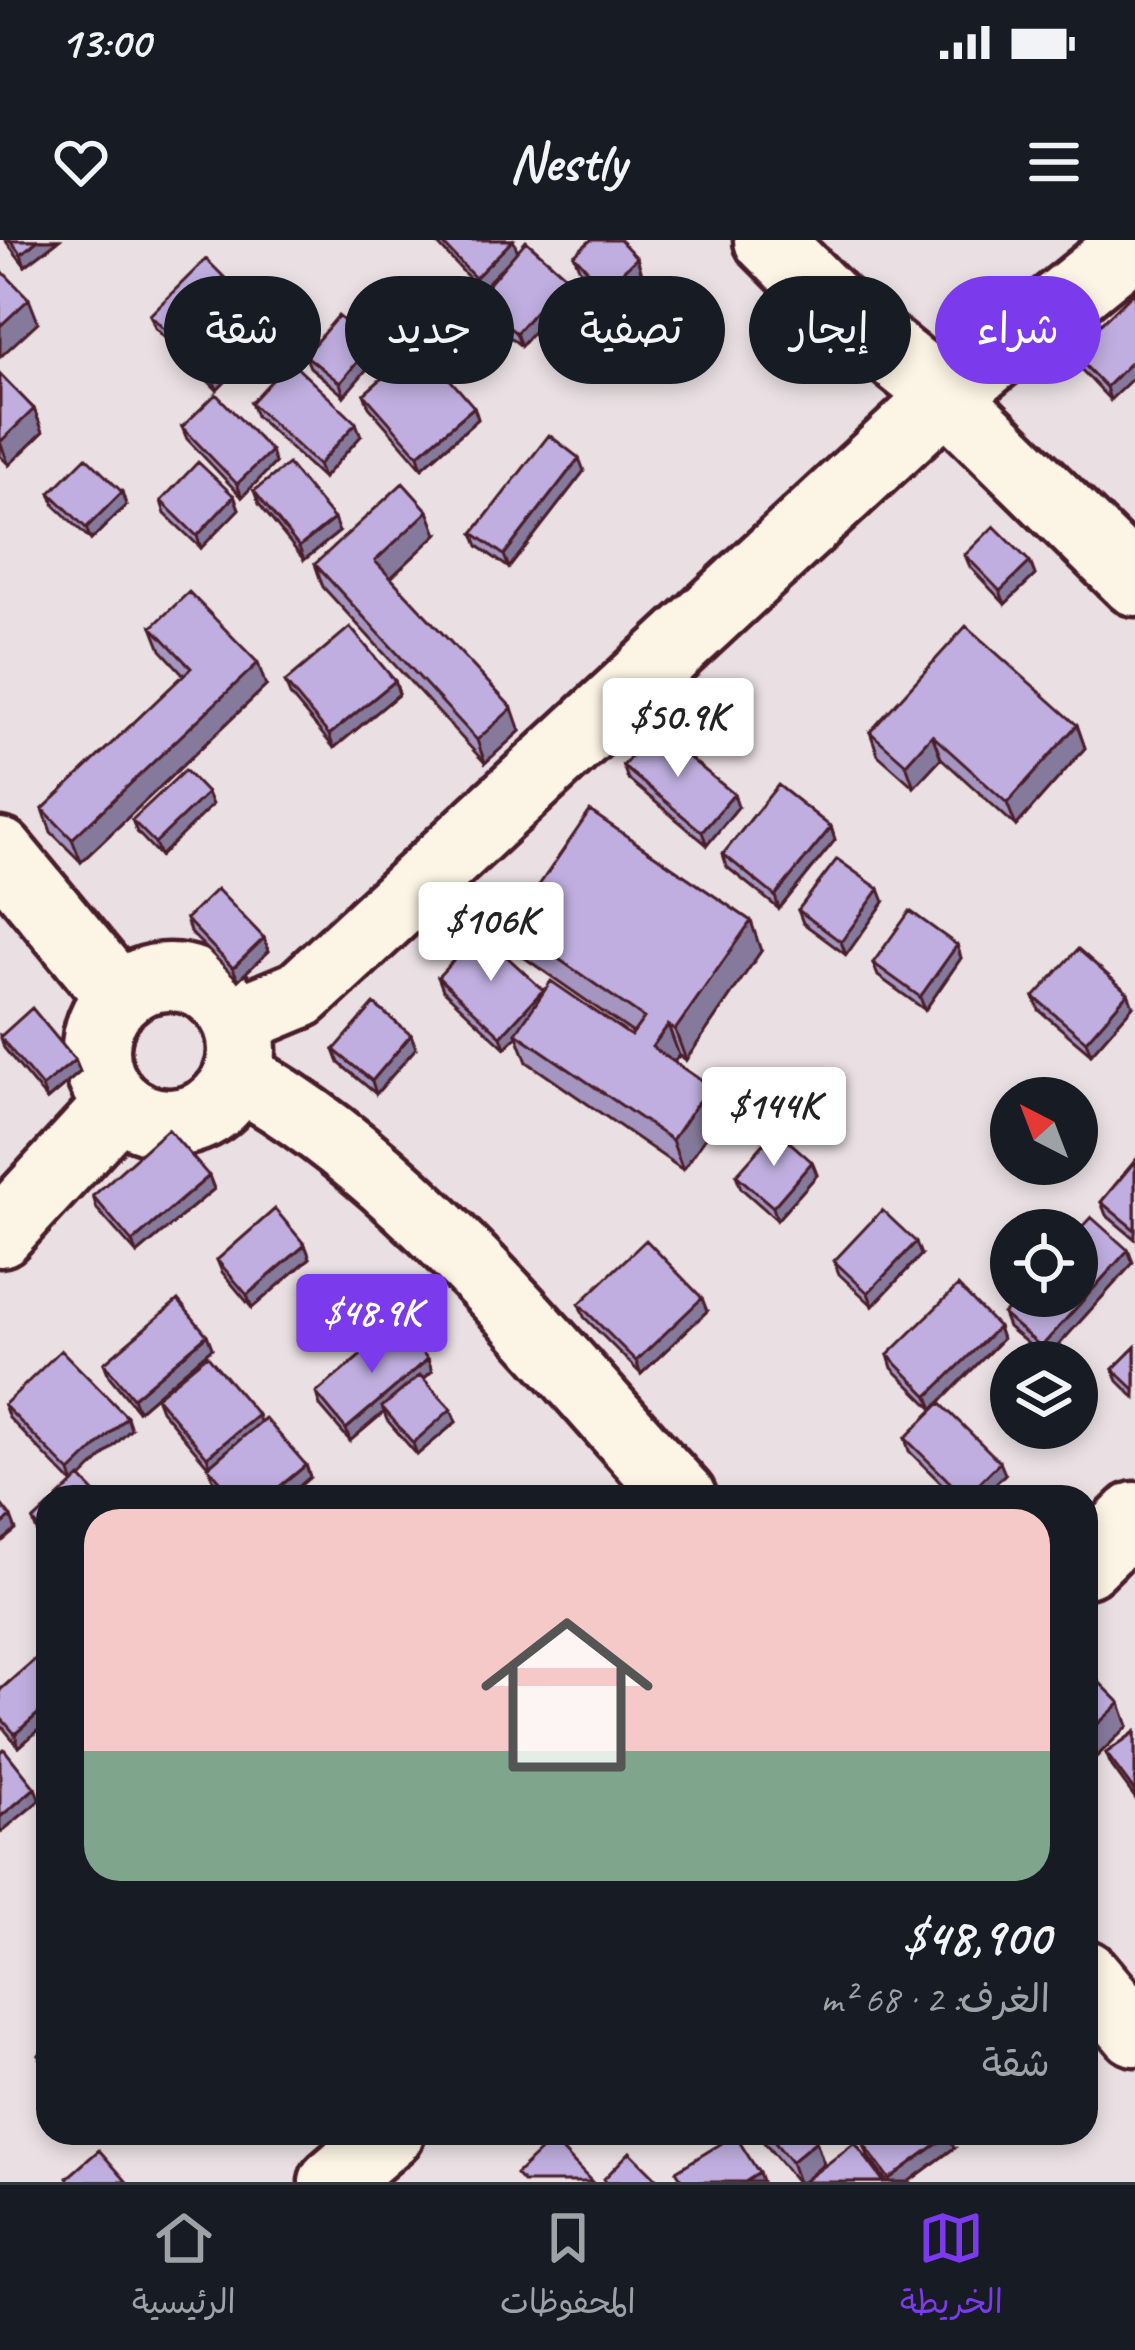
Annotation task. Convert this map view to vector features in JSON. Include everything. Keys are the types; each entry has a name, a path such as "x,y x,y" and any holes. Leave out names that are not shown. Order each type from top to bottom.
{"street":[{"path":"768,240 837,309 946,396 1135,582"},
{"path":"671,1485 388,1180 295,1106 237,1048 215,993 195,982 155,979 119,996 97,1039 98,1062 119,1104 162,1124 209,1112 237,1048 946,396 1135,242"},
{"path":"0,851 119,996"},
{"path":"0,1234 119,1104"},
{"path":"1098,1552 1135,1516"},
{"path":"1098,1988 1135,2032"},
{"path":"333,2182 376,2145"}],"building":[{"path":"10,240 38,240 21,254"},
{"path":"448,240 513,240 477,276 444,245"},
{"path":"591,240 620,240 637,258 617,276 593,276 574,255"},
{"path":"526,241 566,276 538,276 538,308 516,333 514,276 496,276"},
{"path":"206,259 223,276 189,276"},
{"path":"2,271 29,299 0,326 0,274"},
{"path":"1135,291 1135,358 1106,387 1101,382 1101,324"},
{"path":"164,301 164,329 150,315"},
{"path":"338,316 345,322 345,377 340,383 321,368 321,336"},
{"path":"0,374 34,409 0,442"},
{"path":"269,384 314,384 356,423 318,465 251,403"},
{"path":"375,384 454,384 474,407 418,455 364,394"},
{"path":"216,394 271,451 237,484 182,427"},
{"path":"549,435 579,458 504,555 473,533"},
{"path":"86,457 122,492 86,528 50,493"},
{"path":"198,462 234,496 197,536 161,501"},
{"path":"288,464 334,519 299,547 254,491"},
{"path":"403,483 428,511 375,561 512,708 477,740 315,564"},
{"path":"994,526 1030,562 1000,591 965,555"},
{"path":"189,592 258,663 72,839 43,809 191,668 152,627"},
{"path":"966,626 1077,725 1007,803 932,735 906,764 870,732"},
{"path":"350,627 395,681 329,735 285,682"},
{"path":"654,729 734,794 702,832 623,766"},
{"path":"185,770 207,793 155,843 132,820"},
{"path":"778,785 831,827 775,896 723,854"},
{"path":"590,811 751,921 675,1030 668,1025 652,1047 709,1086 672,1140 516,1033 551,981 631,1036 644,1018 511,926"},
{"path":"837,859 879,889 841,942 798,910"},
{"path":"217,889 264,938 233,968 186,919"},
{"path":"910,911 957,945 920,997 873,963"},
{"path":"480,932 543,990 501,1036 438,977"},
{"path":"1078,949 1128,993 1086,1041 1034,997"},
{"path":"374,1004 411,1035 372,1081 334,1050"},
{"path":"32,1008 75,1060 42,1087 0,1037"},
{"path":"168,1129 209,1176 132,1242 93,1196"},
{"path":"776,1130 812,1162 773,1207 736,1175"},
{"path":"1135,1161 1135,1230 1101,1202"},
{"path":"275,1209 305,1245 247,1295 217,1260"},
{"path":"882,1210 916,1242 868,1293 834,1261"},
{"path":"1098,1223 1128,1250 1098,1283"},
{"path":"646,1240 702,1298 636,1361 579,1304"},
{"path":"958,1286 998,1327 928,1396 888,1355"},
{"path":"178,1300 207,1335 133,1398 104,1363"},
{"path":"1006,1317 1068,1317 1046,1341 1034,1341"},
{"path":"398,1324 428,1359 346,1429 316,1393"},
{"path":"1135,1347 1135,1390 1113,1369"},
{"path":"61,1350 127,1417 70,1472 4,1405"},
{"path":"207,1355 258,1415 207,1457 156,1397"},
{"path":"420,1375 451,1409 413,1443 382,1407"},
{"path":"940,1403 1000,1462 977,1485 953,1485 905,1438"},
{"path":"265,1418 306,1465 282,1485 224,1485 208,1467"},
{"path":"0,1503 11,1517 0,1526"},
{"path":"36,1658 36,1716 15,1734 0,1717 0,1690"},
{"path":"1098,1681 1120,1703 1098,1724"},
{"path":"1135,1732 1135,1792 1106,1753"},
{"path":"4,1749 35,1788 0,1817 0,1752"},
{"path":"547,2145 557,2145 592,2182 523,2182 516,2174"},
{"path":"719,2145 741,2145 759,2173 745,2182 683,2182 676,2171"},
{"path":"777,2145 811,2145 791,2162"},
{"path":"856,2145 884,2182 803,2182"},
{"path":"864,2145 935,2145 889,2179"},
{"path":"99,2150 127,2182 70,2182 67,2178"},
{"path":"630,2152 660,2182 606,2182"}]}
